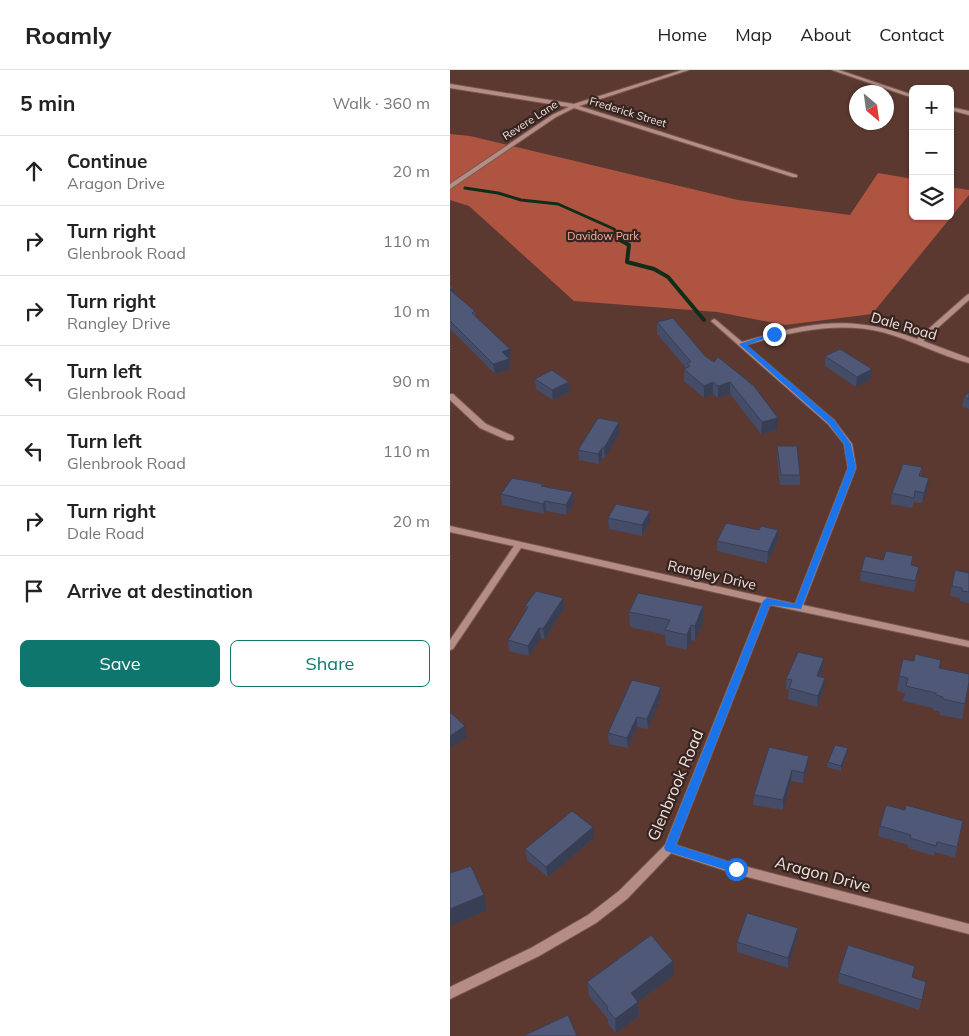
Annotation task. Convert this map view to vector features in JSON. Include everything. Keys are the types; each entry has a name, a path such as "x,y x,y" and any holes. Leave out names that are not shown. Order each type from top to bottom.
{"street":[{"name":"Revere Lane","path":"450,187 554,116 574,106 687,70"},
{"path":"834,70 909,96"},
{"name":"Frederick Street","path":"450,86 574,106 795,176"},
{"path":"954,109 969,113"},
{"path":"918,342 969,296"},
{"path":"714,321 831,422 848,444 852,468 798,607"},
{"name":"Dale Road","path":"742,344 774,334 852,325 881,329 969,361"},
{"path":"450,396 483,426 510,438"},
{"name":"Rangley Drive","path":"450,529 767,601 969,644"},
{"path":"450,647 519,545"},
{"name":"Glenbrook Road","path":"450,993 534,952 592,919 623,895 669,848 767,601"},
{"name":"Aragon Drive","path":"669,848 736,869 969,929"}],"green space":[{"name":"Davidow Park","path":"450,134 470,136 738,200 850,215 878,173 909,178 909,220 949,220 872,314 785,325 717,312 574,301 469,206 450,200"},
{"name":"Davidow Park","path":"954,188 969,190 969,195 954,213"}],"building":[{"path":"450,290 475,311 472,313 510,349 502,352 509,359 493,364 450,321"},
{"path":"673,318 705,356 714,362 718,357 754,386 778,418 762,422 730,382 718,386 713,382 704,386 684,369 690,366 687,363 691,362 657,322"},
{"path":"840,349 872,369 857,377 825,356"},
{"path":"552,370 569,382 552,390 535,379"},
{"path":"969,392 969,399 964,397"},
{"path":"598,418 619,422 604,448 598,454 578,450"},
{"path":"777,446 797,446 800,475 781,475"},
{"path":"903,464 922,467 919,476 929,478 924,493 915,491 914,498 892,493"},
{"path":"512,478 573,492 566,505 545,501 543,504 501,494"},
{"path":"616,504 650,511 642,525 608,518"},
{"path":"726,523 759,530 761,526 778,530 768,552 717,541"},
{"path":"886,551 913,556 911,565 919,567 915,581 861,571 865,556 883,560"},
{"path":"955,570 969,573 969,592 952,586"},
{"path":"536,591 563,598 543,629 539,628 528,646 508,640 528,607 525,606"},
{"path":"638,593 703,606 695,626 691,625 687,635 665,630 670,620 629,612"},
{"path":"798,652 824,658 817,676 825,678 818,696 789,688 792,680 786,679"},
{"path":"915,654 941,660 939,668 969,674 965,704 943,699 943,697 936,695 936,693 906,686 908,678 899,676 903,659 914,661"},
{"path":"632,680 661,687 647,719 637,717 627,738 608,733"},
{"path":"450,714 465,726 450,736"},
{"path":"835,745 848,748 841,766 828,762"},
{"path":"769,747 809,756 804,773 792,770 783,800 754,795"},
{"path":"886,805 905,810 906,805 963,821 957,847 937,842 936,846 910,838 911,835 880,826"},
{"path":"572,811 593,827 546,867 525,849"},
{"path":"471,866 484,895 450,909 450,873"},
{"path":"747,913 798,928 788,958 737,942"},
{"path":"651,935 673,961 631,993 638,1002 615,1019 607,1009 608,1007 587,982"},
{"path":"848,945 915,966 912,977 926,982 922,1000 839,973"},
{"path":"568,1015 577,1036 523,1036"}],"waterway":[{"path":"465,188 498,193 521,200 558,204 614,229 617,234"},
{"path":"616,233 620,240 629,245 627,262 654,269 668,277 704,320"}],"route":[{"path":"736,869 669,848 767,601 798,607 852,468 848,444 831,422 742,344 774,334"}]}
